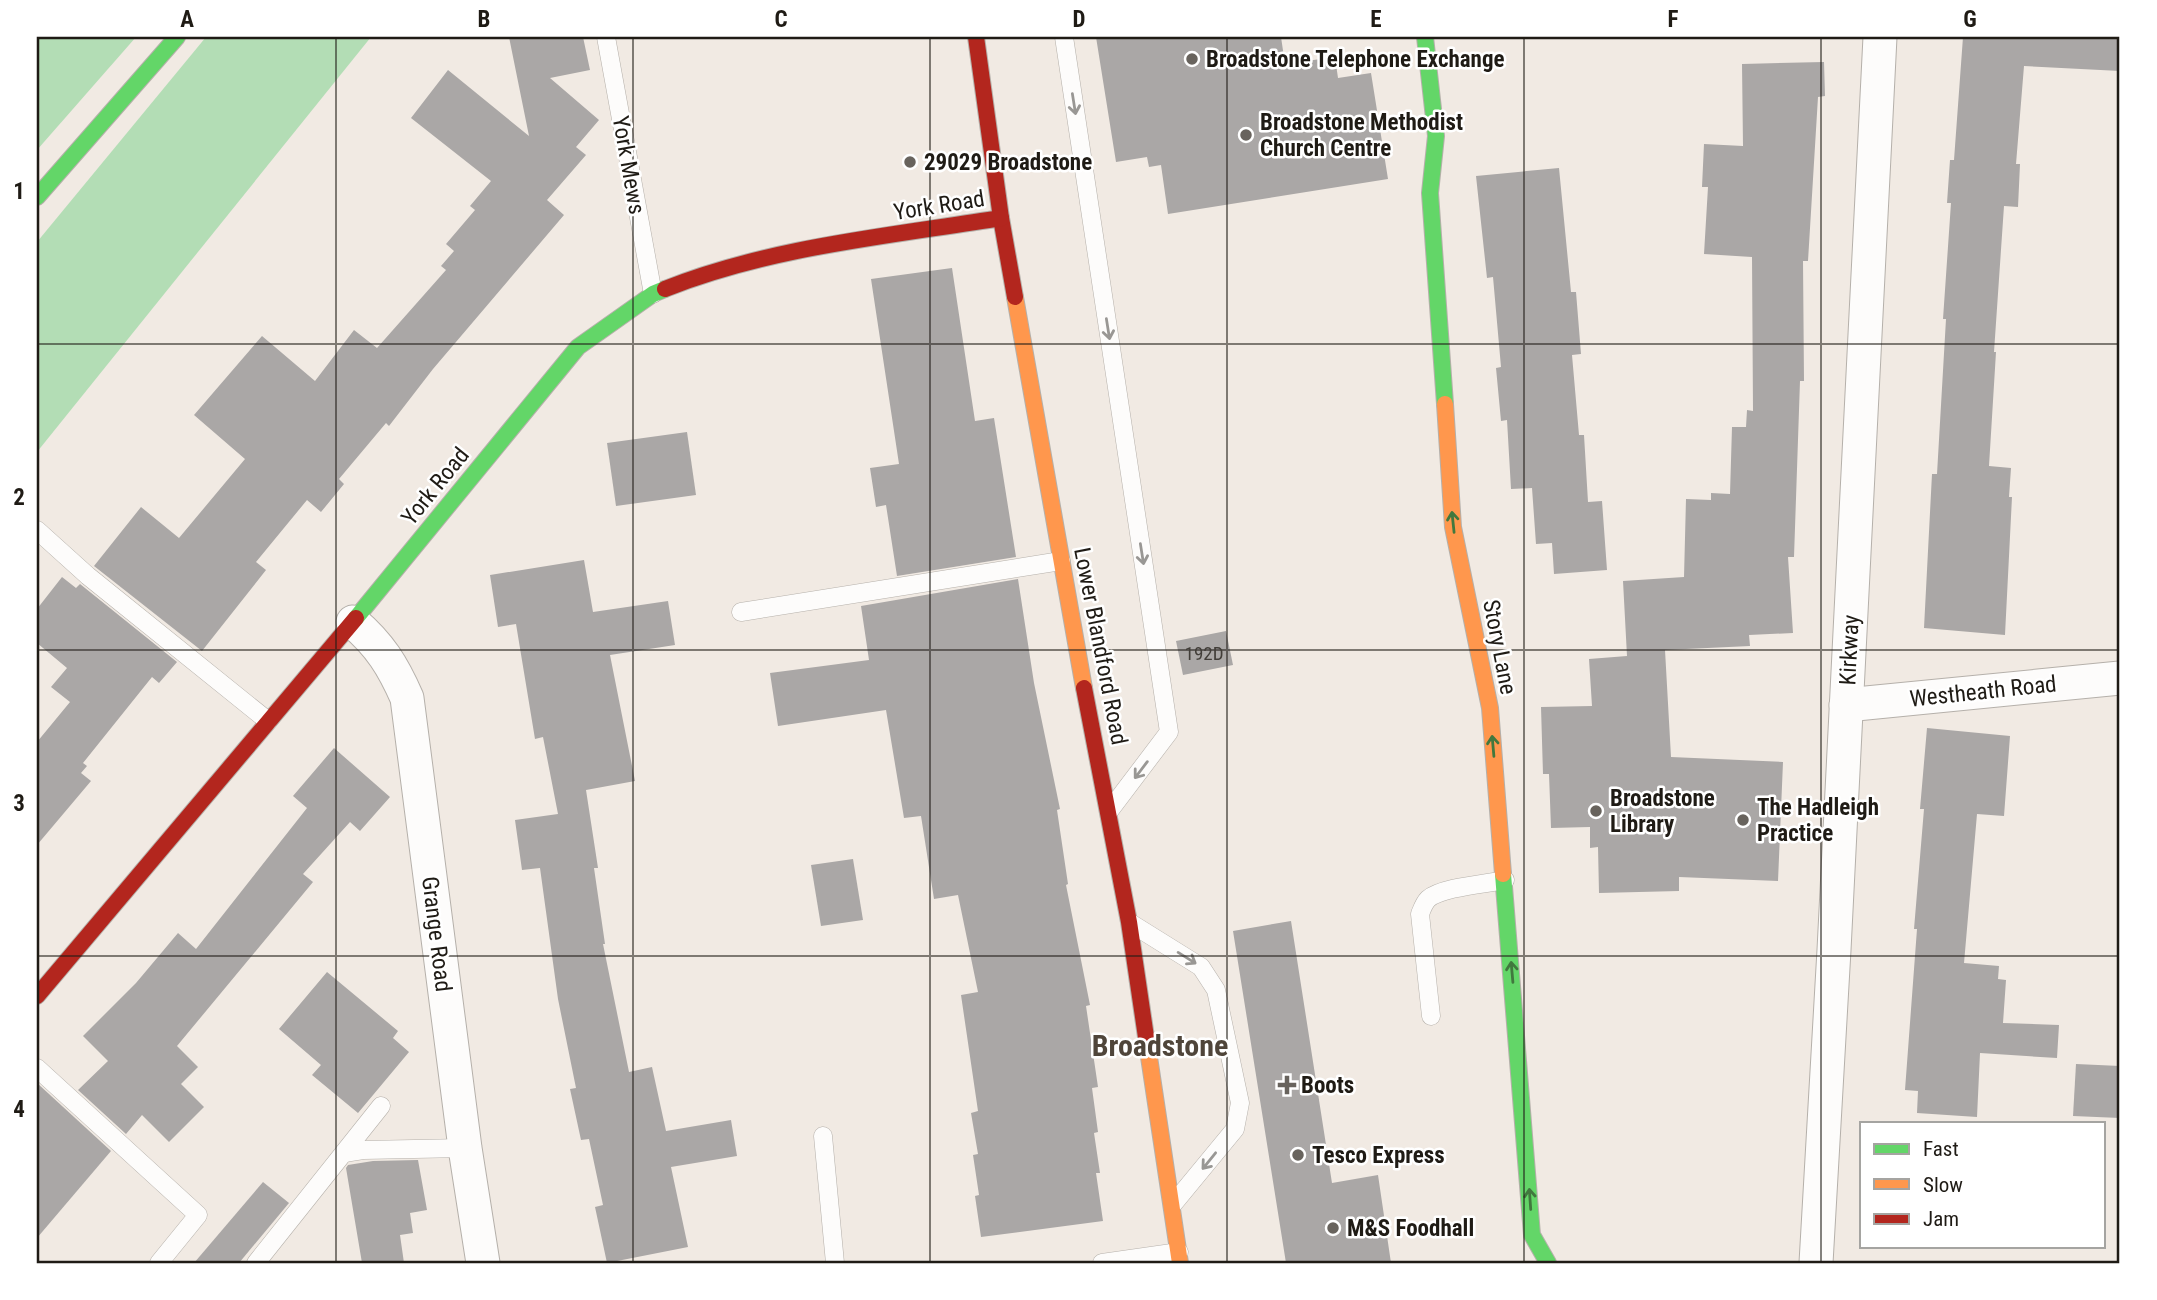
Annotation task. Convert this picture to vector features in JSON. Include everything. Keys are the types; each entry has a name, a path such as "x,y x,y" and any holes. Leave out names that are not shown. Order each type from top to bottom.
{"street":[{"path":"37,197 177,37"},
{"name":"Lower Blandford Road","path":"976,37 1001,218 1061,561 1110,811 1180,1258"},
{"name":"Story Lane","path":"1425,37 1436,136 1430,193 1453,527 1490,708 1532,1235 1548,1263"},
{"name":"Kirkway","path":"1816,1263 1880,37"},
{"name":"York Road","path":"37,996 354,622 578,347 653,294 705,274 821,247 1001,218"},
{"name":"Grange Road","path":"354,622 374,639 381,649 395,670 407,698 465,1148 483,1263"},
{"name":"Westheath Road","path":"1846,705 2120,678"}],"lane":[{"name":"York Mews","path":"606,37 653,294"},
{"path":"1063,37 1169,732 1110,811"},
{"path":"37,530 88,576 268,721"},
{"path":"741,612 1061,561"},
{"path":"1431,1016 1420,914 1423,905 1440,892 1505,880"},
{"path":"1129,922 1201,967 1216,990 1240,1103 1235,1129 1172,1205"},
{"path":"37,1069 198,1215 159,1263"},
{"path":"256,1263 381,1106"},
{"path":"823,1136 835,1263"},
{"path":"344,1153 363,1150 465,1148"},
{"path":"1102,1263 1180,1258"}],"green space":[{"path":"37,37 136,37 37,150"},
{"path":"206,37 371,37 37,452 37,242"}],"building":[{"path":"509,37 583,37 590,70 550,78 599,120 576,147 586,155 547,200 564,215 433,369 389,426 386,423 339,479 344,484 321,512 307,500 256,562 266,570 202,651 94,566 141,507 179,538 245,459 194,415 262,336 315,381 354,330 377,348 446,270 441,266 454,251 446,244 475,210 470,206 491,181 411,118 448,70 529,136"},
{"name":"Broadstone Methodist Church Centre","path":"1096,37 1281,37 1285,64 1335,57 1338,78 1371,73 1388,179 1168,214 1161,165 1149,167 1147,157 1116,162"},
{"path":"1963,37 2120,37 2120,71 2024,66 2016,164 2020,164 2018,207 2004,206 1989,466 2011,468 2005,635 1924,628 1932,474 1937,474 1946,319 1943,319 1951,203 1947,203 1950,160 1954,160"},
{"path":"1824,62 1825,96 1818,97 1808,261 1803,261 1804,381 1800,381 1794,557 1788,557 1793,633 1749,635 1750,646 1665,650 1671,757 1783,762 1778,881 1679,877 1679,891 1599,893 1598,847 1590,848 1590,827 1551,828 1549,774 1543,774 1541,707 1592,706 1589,659 1627,656 1623,581 1684,577 1686,499 1711,500 1711,493 1730,494 1732,427 1746,427 1747,410 1753,411 1752,257 1704,254 1708,187 1702,187 1704,144 1743,146 1742,64"},
{"path":"1559,168 1571,292 1576,292 1581,354 1572,355 1579,435 1584,435 1588,502 1602,501 1607,570 1554,574 1552,543 1536,544 1532,488 1511,489 1507,420 1501,421 1496,368 1501,367 1493,277 1487,278 1476,176"},
{"path":"952,268 975,421 994,418 1016,557 897,576 886,505 876,507 870,468 899,464 871,279"},
{"path":"687,432 696,495 616,506 607,443"},
{"path":"584,560 593,612 668,601 675,645 610,655 635,781 586,790 598,868 594,868 603,944 629,1072 652,1067 666,1131 731,1120 737,1156 671,1167 688,1247 607,1263 595,1207 603,1205 589,1139 581,1140 570,1089 576,1088 558,999 540,868 522,870 515,820 558,814 543,737 535,739 516,624 498,627 490,575"},
{"path":"62,577 76,588 80,584 177,662 159,683 152,677 83,763 87,766 81,773 91,781 37,845 37,742 70,702 51,687 67,668 37,643 37,609"},
{"path":"1018,579 1034,683 1060,809 1057,810 1068,884 1066,885 1090,1005 1086,1006 1098,1087 1092,1088 1098,1132 1094,1133 1100,1173 1096,1173 1103,1221 981,1237 973,1155 978,1154 971,1113 978,1111 961,995 978,992 958,895 934,899 921,816 904,818 886,710 778,726 770,673 869,660 861,606"},
{"path":"1226,631 1233,665 1183,675 1176,641"},
{"path":"1927,728 2010,736 2004,816 1977,814 1964,963 1999,966 1998,979 2006,980 2003,1023 2059,1025 2057,1058 1980,1053 1977,1117 1917,1113 1918,1091 1905,1090 1917,929 1914,929 1924,809 1920,809"},
{"path":"334,748 390,797 360,831 350,822 303,874 313,882 177,1046 198,1067 181,1084 204,1107 169,1142 142,1115 126,1134 78,1090 108,1061 83,1036 136,983 178,933 196,949 307,808 293,796"},
{"path":"853,859 863,920 821,926 811,865"},
{"path":"1291,921 1332,1183 1378,1175 1391,1263 1286,1263 1233,931"},
{"path":"327,972 398,1031 393,1038 409,1052 358,1113 312,1075 321,1065 279,1029"},
{"path":"2076,1064 2120,1066 2120,1118 2073,1116"},
{"path":"37,1083 111,1151 37,1238"},
{"path":"418,1160 427,1210 410,1213 413,1233 400,1235 404,1263 362,1263 346,1168 348,1165 373,1161"},
{"path":"263,1182 289,1203 239,1263 194,1263"}],"traffic: fast":[{"path":"37,197 177,37"},
{"path":"1425,37 1436,136 1430,193 1445,404"},
{"path":"356,618 578,347 653,294 665,289"},
{"path":"1503,874 1532,1235 1548,1263"}],"traffic: slow":[{"path":"1015,297 1084,688"},
{"path":"1445,404 1453,527 1490,708 1503,874"},
{"path":"1146,1037 1180,1263"}],"traffic: jam":[{"path":"976,37 1001,218 1015,297"},
{"path":"665,289 746,263 830,244 1001,218"},
{"path":"37,996 356,618"},
{"path":"1084,688 1129,922 1146,1037"}],"place":[{"name":"Broadstone Telephone Exchange","path":"1192,59"},
{"name":"Broadstone Methodist Church Centre","path":"1246,135"},
{"name":"29029 Broadstone","path":"910,162"},
{"name":"Broadstone Library","path":"1596,811"},
{"name":"The Hadleigh Practice","path":"1743,820"},
{"name":"Boots","path":"1287,1085"},
{"name":"Tesco Express","path":"1298,1155"},
{"name":"M&S Foodhall","path":"1333,1228"}],"district":[{"name":"Broadstone","path":"1160,1046"}]}
